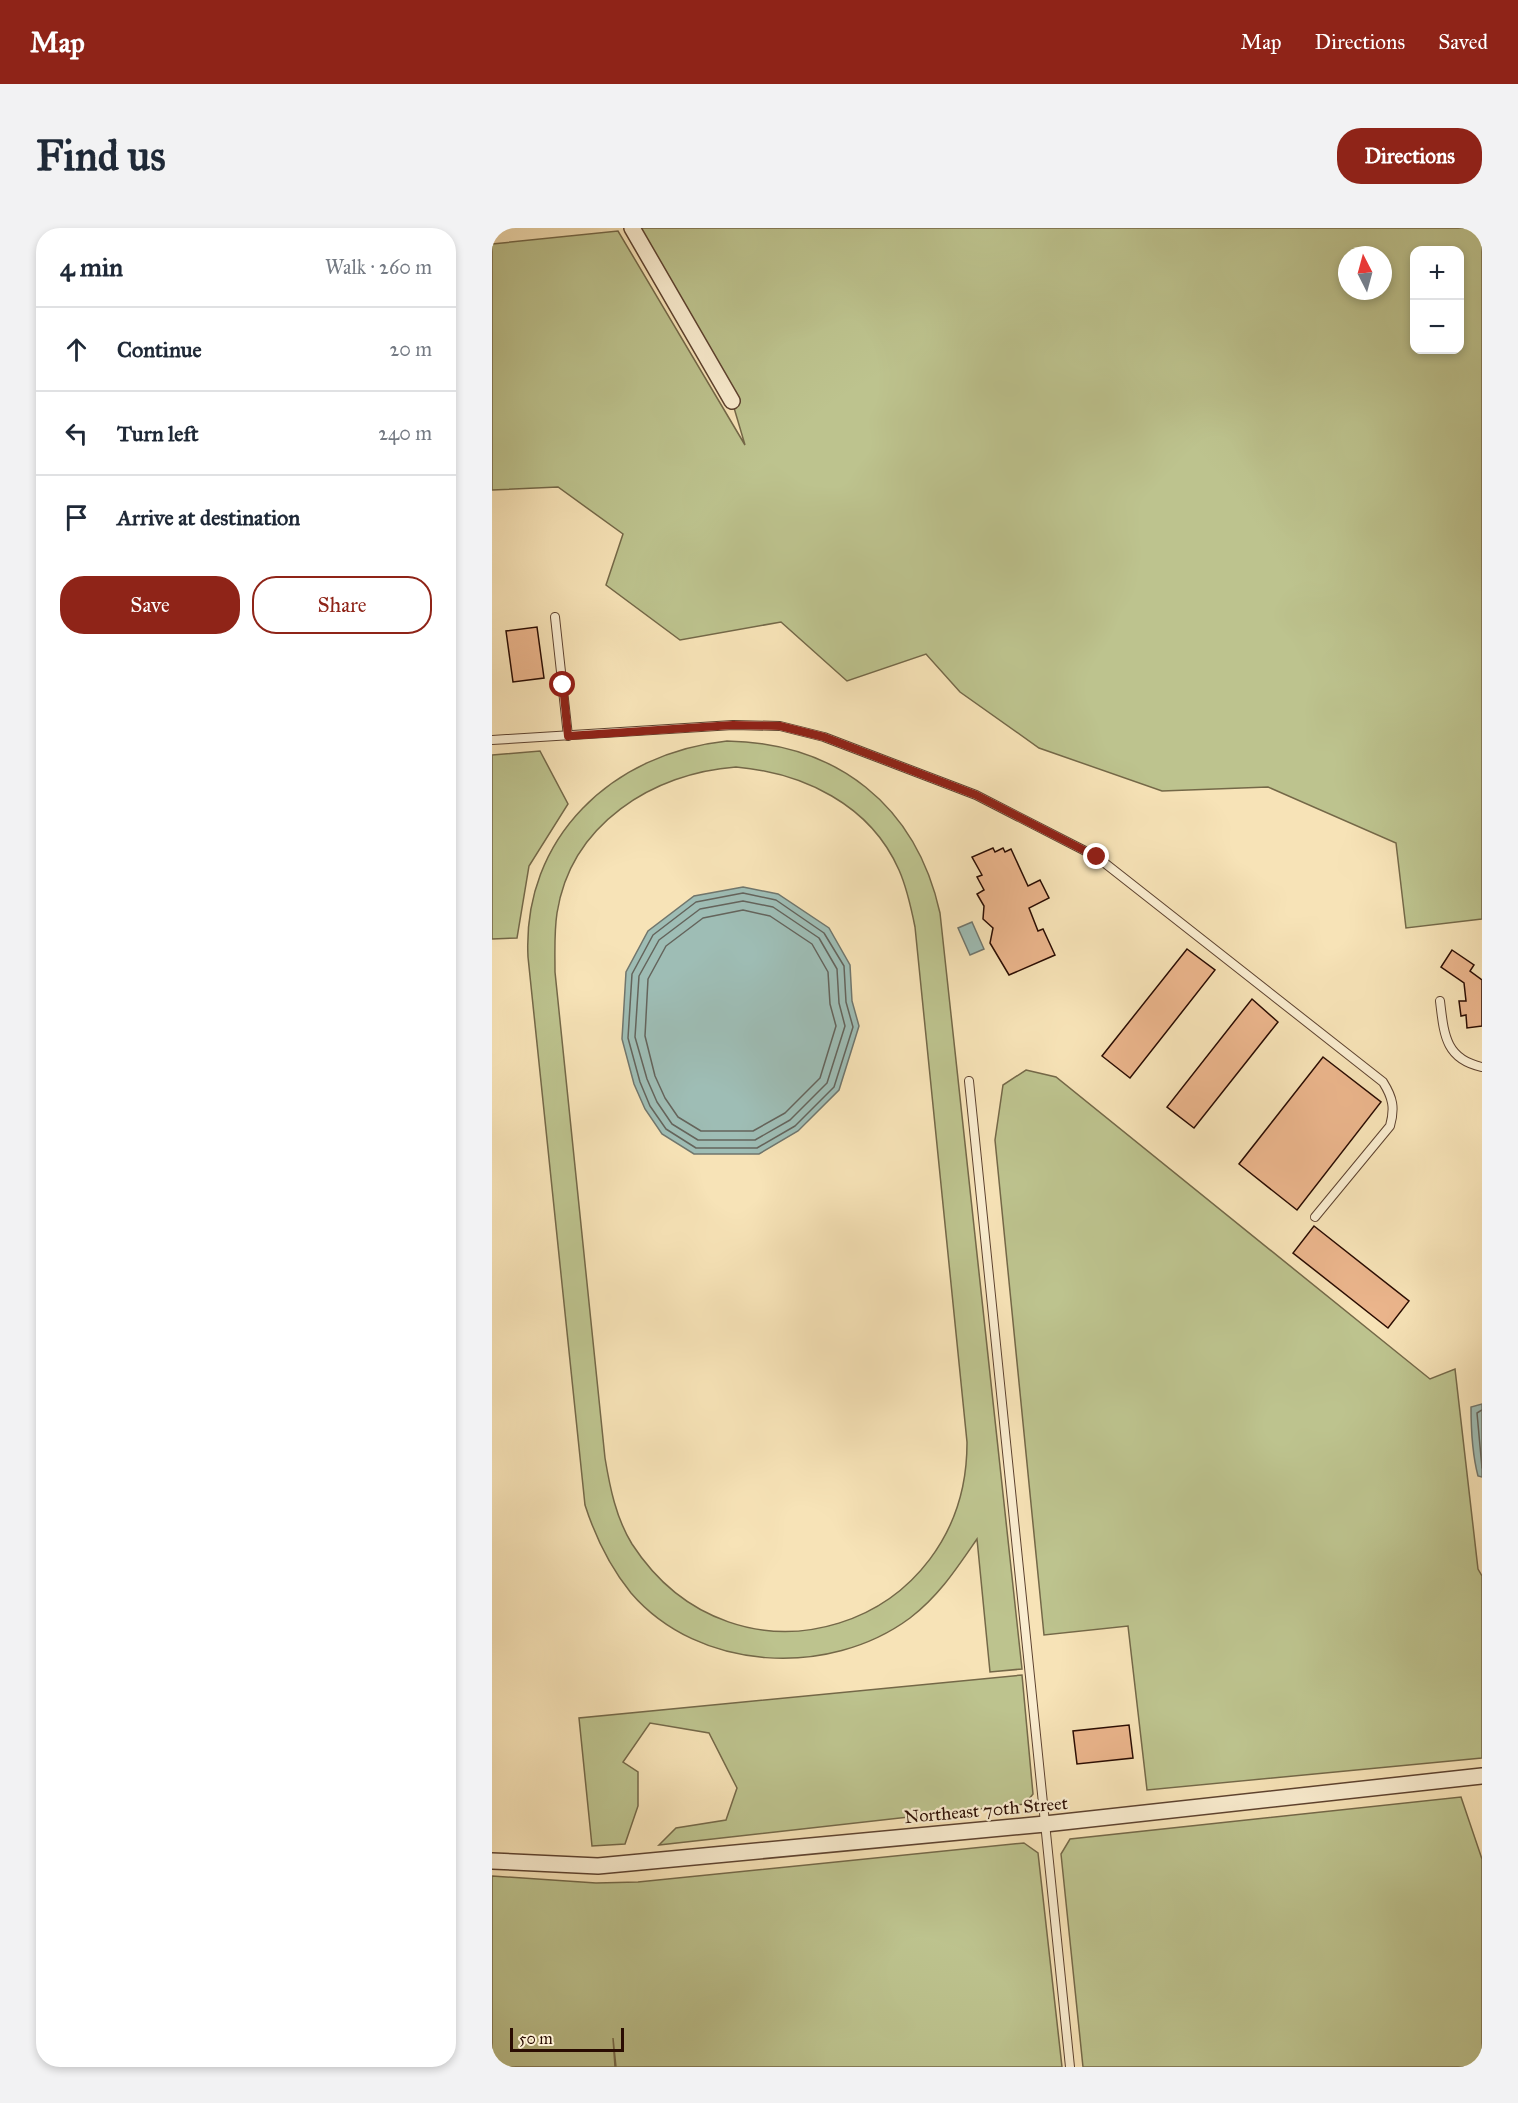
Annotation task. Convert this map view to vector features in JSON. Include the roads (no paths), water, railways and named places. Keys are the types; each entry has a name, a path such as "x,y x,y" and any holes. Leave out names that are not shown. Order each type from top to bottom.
{"street":[{"path":"632,228 732,401"},
{"name":"Northeast 70th Street","path":"492,1861 598,1866 1481,1780"}],"lane":[{"path":"555,617 568,736"},
{"path":"492,740 733,725 780,726 824,737 976,795 1097,857 1383,1082 1394,1109 1390,1126 1315,1217"},
{"path":"1440,1001 1443,1029 1455,1054 1468,1064 1482,1067"},
{"path":"969,1082 1070,2067"}],"water":[{"path":"743,887 778,894 829,928 850,965 852,1001 859,1026 839,1090 798,1131 759,1154 694,1154 662,1134 645,1109 634,1084 622,1039 626,972 648,931 694,896"},
{"path":"972,922 984,949 970,955 958,928"},
{"path":"1482,1404 1482,1477 1478,1476 1474,1459 1471,1407"}]}
